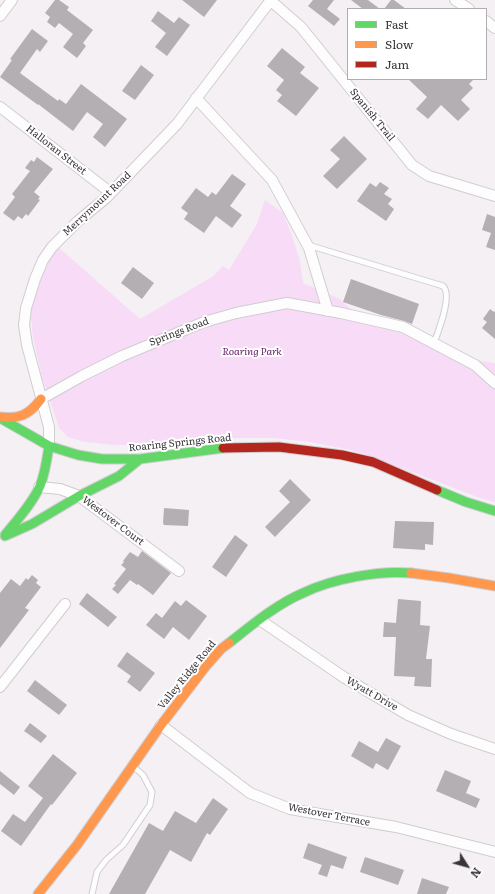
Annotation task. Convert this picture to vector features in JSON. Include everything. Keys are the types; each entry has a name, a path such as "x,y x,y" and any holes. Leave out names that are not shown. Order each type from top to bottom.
{"street":[{"path":"0,16 12,0"},
{"path":"454,0 467,8"},
{"name":"Merrymount Road","path":"49,446 49,427 27,345 24,325 26,308 43,260 52,247 78,221 111,193 177,124 271,1"},
{"name":"Spanish Trail","path":"271,1 302,27 412,165 429,176 495,196"},
{"path":"487,22 495,28"},
{"path":"196,98 272,180 307,244 328,310"},
{"name":"Halloran Street","path":"0,107 111,193"},
{"name":"Springs Road","path":"41,399 122,356 204,322 236,313 287,303 328,310 403,327 475,365 495,383"},
{"path":"0,418 20,417 28,413 41,399"},
{"name":"Roaring Springs Road","path":"0,418 25,434 49,446 78,455 102,459 140,459 211,449 249,447 279,447 342,455 373,462 466,502 495,511"},
{"path":"2,539 22,513 39,487 49,446"},
{"path":"2,539 32,524 79,496 119,476 140,459"},
{"name":"Westover Court","path":"39,487 60,488 79,496 179,571"},
{"name":"Valley Ridge Road","path":"38,894 77,845 161,725 221,649 283,604 302,593 319,586 349,578 375,574 408,573 495,586"},
{"path":"0,687 65,604"},
{"name":"Wyatt Drive","path":"260,620 345,678 408,715 451,734 495,749"},
{"name":"Westover Terrace","path":"161,725 250,793 290,809 396,827 495,852"}],"lane":[{"path":"307,244 443,286 447,294 442,318 434,343"},
{"path":"92,894 97,872 106,860 123,845 150,805 152,792 143,775 133,766"}],"green space":[{"name":"Roaring Park","path":"265,200 283,213 300,261 303,283 340,299 348,307 365,316 465,356 481,361 495,363 495,502 480,498 376,458 351,450 310,442 274,438 235,438 140,445 115,445 85,442 68,437 59,428 42,377 33,338 30,309 45,261 57,246 140,319 212,277 223,266 229,270 257,224"}],"building":[{"path":"55,0 59,0 69,7 67,10 93,30 83,43 86,46 77,58 63,47 73,34 59,23 55,28 47,22 50,17 45,13"},
{"path":"182,0 217,0 204,17"},
{"path":"313,0 334,0 327,9 340,19 334,26 308,6"},
{"path":"351,0 368,0 379,8 362,8"},
{"path":"391,0 394,0 405,8 385,8"},
{"path":"158,11 174,23 179,17 190,25 167,56 155,47 166,33 151,21"},
{"path":"32,29 48,41 40,52 37,49 20,73 58,101 59,99 66,104 81,84 127,119 105,147 93,137 103,124 87,112 73,131 0,77 12,60 10,59"},
{"path":"282,48 305,67 300,73 319,88 296,116 277,101 282,95 276,90 284,80 267,66"},
{"path":"141,65 154,75 135,100 122,91"},
{"path":"409,80 473,80 469,84 473,88 461,100 470,109 458,121 441,105 428,119 416,109 427,97"},
{"path":"344,136 367,159 337,189 323,176 340,159 330,150"},
{"path":"37,157 53,169 34,192 40,197 38,199 40,200 28,216 26,214 22,219 18,216 14,221 3,213 15,197 12,194 30,171 25,168 31,160 34,162"},
{"path":"232,174 246,184 230,206 242,215 232,228 216,216 204,233 184,219 188,213 181,208 196,188 208,197 212,192 216,195"},
{"path":"380,182 389,188 384,194 392,199 388,204 394,209 386,221 357,201 370,183 376,187"},
{"path":"487,214 495,217 495,250 486,247 491,233 482,230"},
{"path":"133,267 154,283 142,299 121,283"},
{"path":"351,279 419,304 412,324 343,302"},
{"path":"490,309 494,312 495,311 495,339 482,328 487,322 483,319"},
{"path":"290,479 311,500 275,537 265,527 290,502 279,491"},
{"path":"164,508 189,510 188,526 164,525"},
{"path":"395,521 434,522 433,545 425,544 425,550 393,548"},
{"path":"235,535 248,545 226,577 212,567"},
{"path":"142,551 171,573 153,595 130,580 118,594 112,589 116,585 114,584 126,569 121,565 124,562 123,561 130,552 138,557"},
{"path":"32,575 38,580 36,583 41,587 25,608 29,610 0,648 0,593 11,579 20,586 26,578 28,580"},
{"path":"87,593 117,617 108,627 79,604"},
{"path":"398,599 421,601 420,625 430,626 426,659 432,659 431,687 414,686 415,677 394,676 396,637 383,637 384,622 396,623"},
{"path":"186,600 207,616 189,640 173,627 164,639 146,625 156,613 162,618 175,601 181,606"},
{"path":"127,652 155,673 140,692 127,682 131,676 117,666"},
{"path":"35,680 67,705 59,715 27,691"},
{"path":"30,723 47,736 41,743 24,731"},
{"path":"386,738 401,746 388,770 376,763 373,769 351,756 359,741 378,752"},
{"path":"53,754 77,773 52,805 51,804 21,846 1,831 13,814 25,822 43,798 28,786"},
{"path":"445,770 471,781 466,793 480,799 476,808 436,791"},
{"path":"0,771 20,787 14,795 0,784"},
{"path":"213,798 228,809 210,835 207,833 191,862 170,850 145,894 109,894 149,823 163,831 175,811 196,823"},
{"path":"308,843 347,857 343,869 331,865 327,877 318,874 322,865 303,858"},
{"path":"365,857 404,870 398,885 360,872"},
{"path":"422,878 449,887 446,894 417,894"}],"traffic: fast":[{"path":"0,418 49,446 78,455 102,459 140,459 223,448"},
{"path":"5,535 37,493 45,471 49,446"},
{"path":"5,536 32,524 79,496 119,476 140,459"},
{"path":"437,490 466,502 495,511"},
{"path":"229,643 274,609 315,588 341,580 370,574 398,572 411,573"}],"traffic: slow":[{"path":"0,417 24,415 41,399"},
{"path":"411,573 495,586"},
{"path":"38,894 77,845 161,725 206,666 221,649 229,643"}],"traffic: jam":[{"path":"223,448 279,447 342,455 373,462 437,490"}]}
